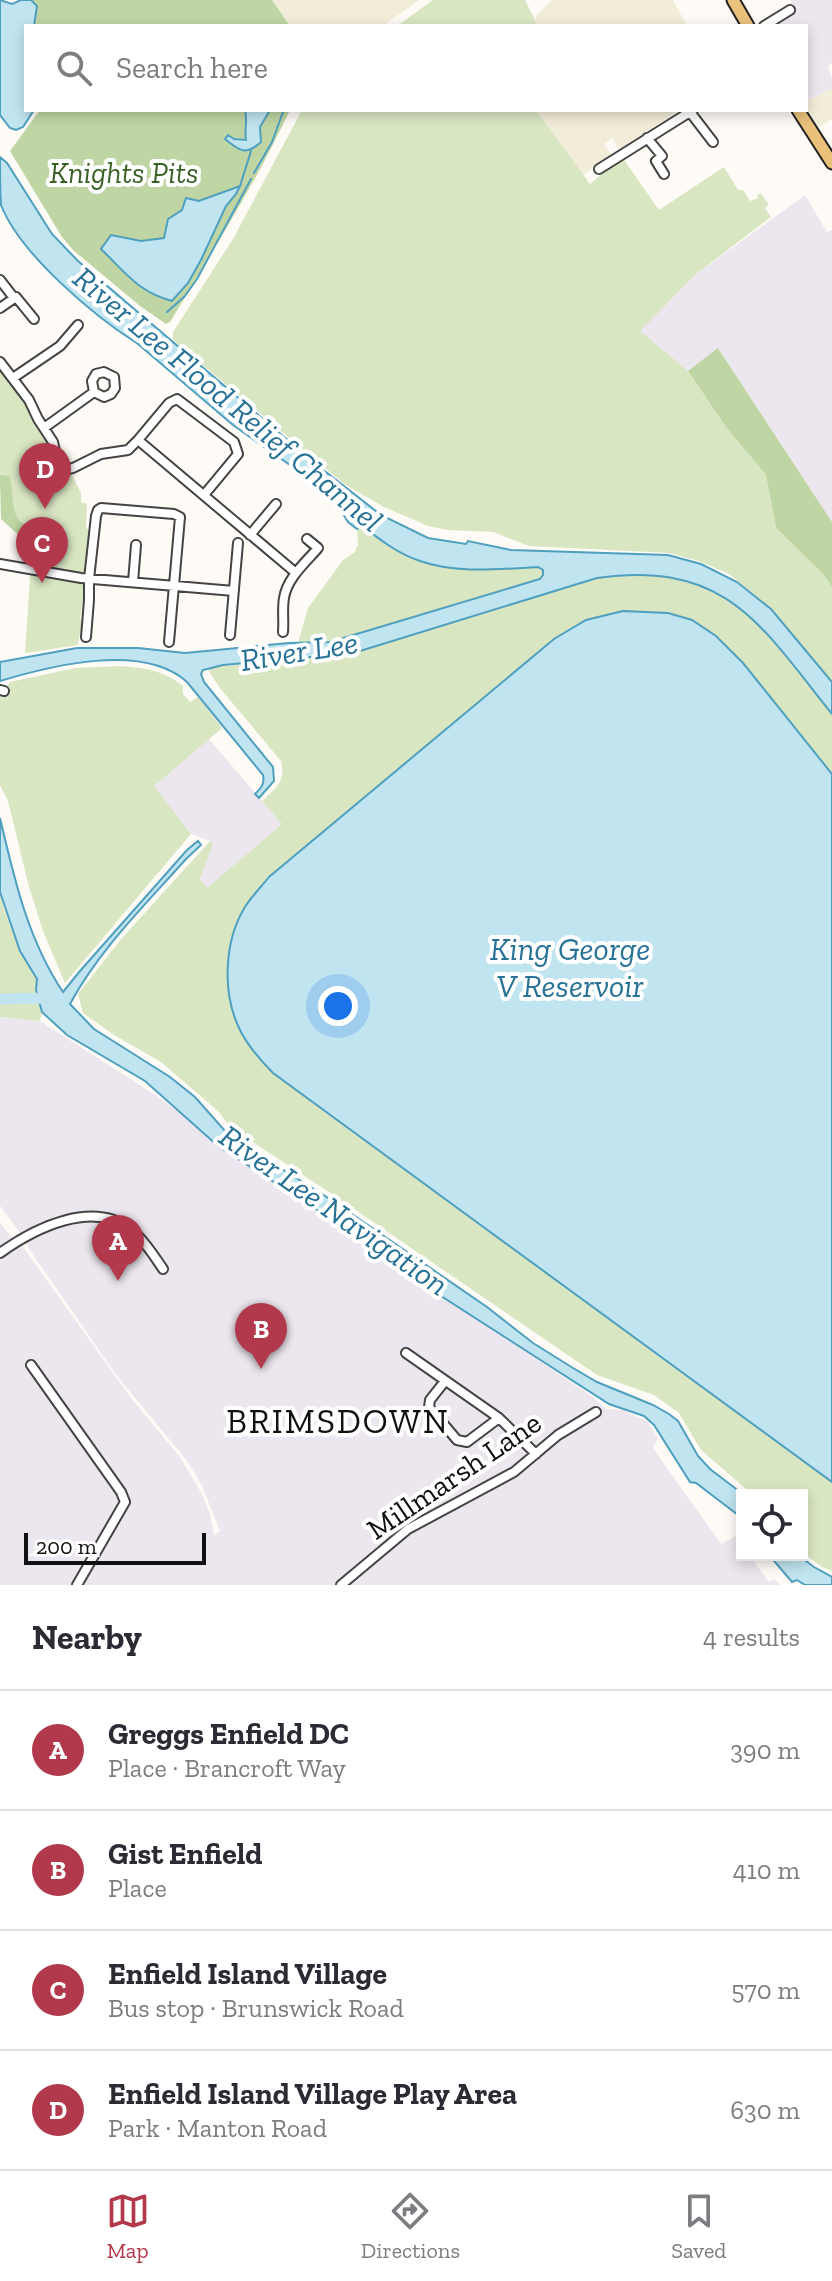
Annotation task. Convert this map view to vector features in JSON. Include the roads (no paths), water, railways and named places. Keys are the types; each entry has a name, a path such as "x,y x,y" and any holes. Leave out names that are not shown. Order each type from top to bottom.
{"main road":[{"path":"733,0 747,24"},
{"path":"799,112 814,142 832,163"}],"street":[{"path":"767,24 790,10"},
{"path":"599,169 690,112"},
{"path":"693,112 713,142"},
{"path":"647,138 662,156 656,161 664,174"},
{"path":"0,280 34,319"},
{"path":"0,308 14,298"},
{"path":"13,378 60,346 78,325"},
{"path":"0,362 29,400 53,442 62,470 101,454 128,450 169,403 177,399 234,442 238,454 204,495"},
{"path":"96,374 117,375 111,394 104,397 94,392 92,381 96,374"},
{"path":"44,428 94,392"},
{"path":"138,440 296,573"},
{"path":"250,535 276,504"},
{"path":"86,637 89,579 98,510 101,508 180,517 169,642"},
{"path":"283,632 287,589 296,573 318,548 307,539"},
{"path":"230,635 238,543"},
{"path":"133,582 136,545"},
{"path":"0,564 89,579 234,591"},
{"path":"0,1253 20,1240 72,1217 95,1216 119,1222 130,1229 163,1269"},
{"path":"406,1353 499,1418 536,1454"},
{"path":"31,1365 125,1502 77,1585"},
{"path":"445,1381 430,1400 429,1407 457,1440 467,1442 499,1418"},
{"name":"Millmarsh Lane","path":"341,1585 408,1529 514,1472 558,1435 596,1412"}],"water":[{"path":"0,0 12,4 31,0 37,6 34,24 24,24 24,112 33,112 23,127 16,130 10,128 0,115"},
{"path":"245,112 269,112 260,127 261,142 243,150 225,139 228,135 246,140"},
{"path":"0,157 7,163 52,234 78,261 317,465 381,515 428,538 466,544 468,541 511,550 668,555 701,564 737,582 771,609 832,682 832,714 783,652 736,606 709,589 678,579 641,575 597,578 360,651 223,665 203,670 204,682 273,767 274,781 259,798 255,794 262,786 263,775 187,682 168,670 122,660 96,661 44,669 0,681 0,662 77,648 138,648 185,653 330,642 540,579 543,570 538,567 478,570 434,565 396,550 361,525 357,529 297,470 233,425 138,344 80,301 41,263 24,243 1,205"},
{"path":"240,186 226,206 188,283 172,301 141,287 101,249 111,235 141,241 164,238 168,219 182,210 186,198 199,201"},
{"name":"King George V Reservoir","path":"623,611 668,613 692,620 716,636 743,663 832,774 832,1482 273,1073 242,1034 230,999 228,967 233,935 245,907 269,877 554,639 586,620"},
{"name":"River Lee Navigation","path":"0,818 31,930 63,992 198,841 201,845 109,947 70,1004 94,1029 170,1077 195,1097 225,1131 487,1307 533,1343 597,1382 669,1414 678,1421 698,1456 736,1489 736,1513 696,1483 690,1482 654,1425 644,1416 609,1404 399,1269 340,1225 218,1146 145,1081 67,1035 42,1012 36,990 37,979 20,951 0,892"},
{"path":"774,1561 806,1561 832,1577 832,1585 792,1582"}],"waterway":[{"path":"254,173 272,142 283,112"},
{"path":"240,186 251,151"},
{"name":"River Lee Flood Relief Channel","path":"167,312 185,296 197,279 251,179"},
{"path":"0,999 51,998"}],"place":[{"name":"Enfield Island Village Play Area","path":"45,509"},
{"name":"Enfield Island Village","path":"42,583"},
{"name":"Greggs Enfield DC","path":"118,1281"},
{"name":"Gist Enfield","path":"261,1369"}],"district":[{"name":"BRIMSDOWN","path":"338,1421"}],"park label":[{"name":"Knights Pits","path":"124,173"}],"water label":[{"name":"River Lee","path":"299,651"}]}
